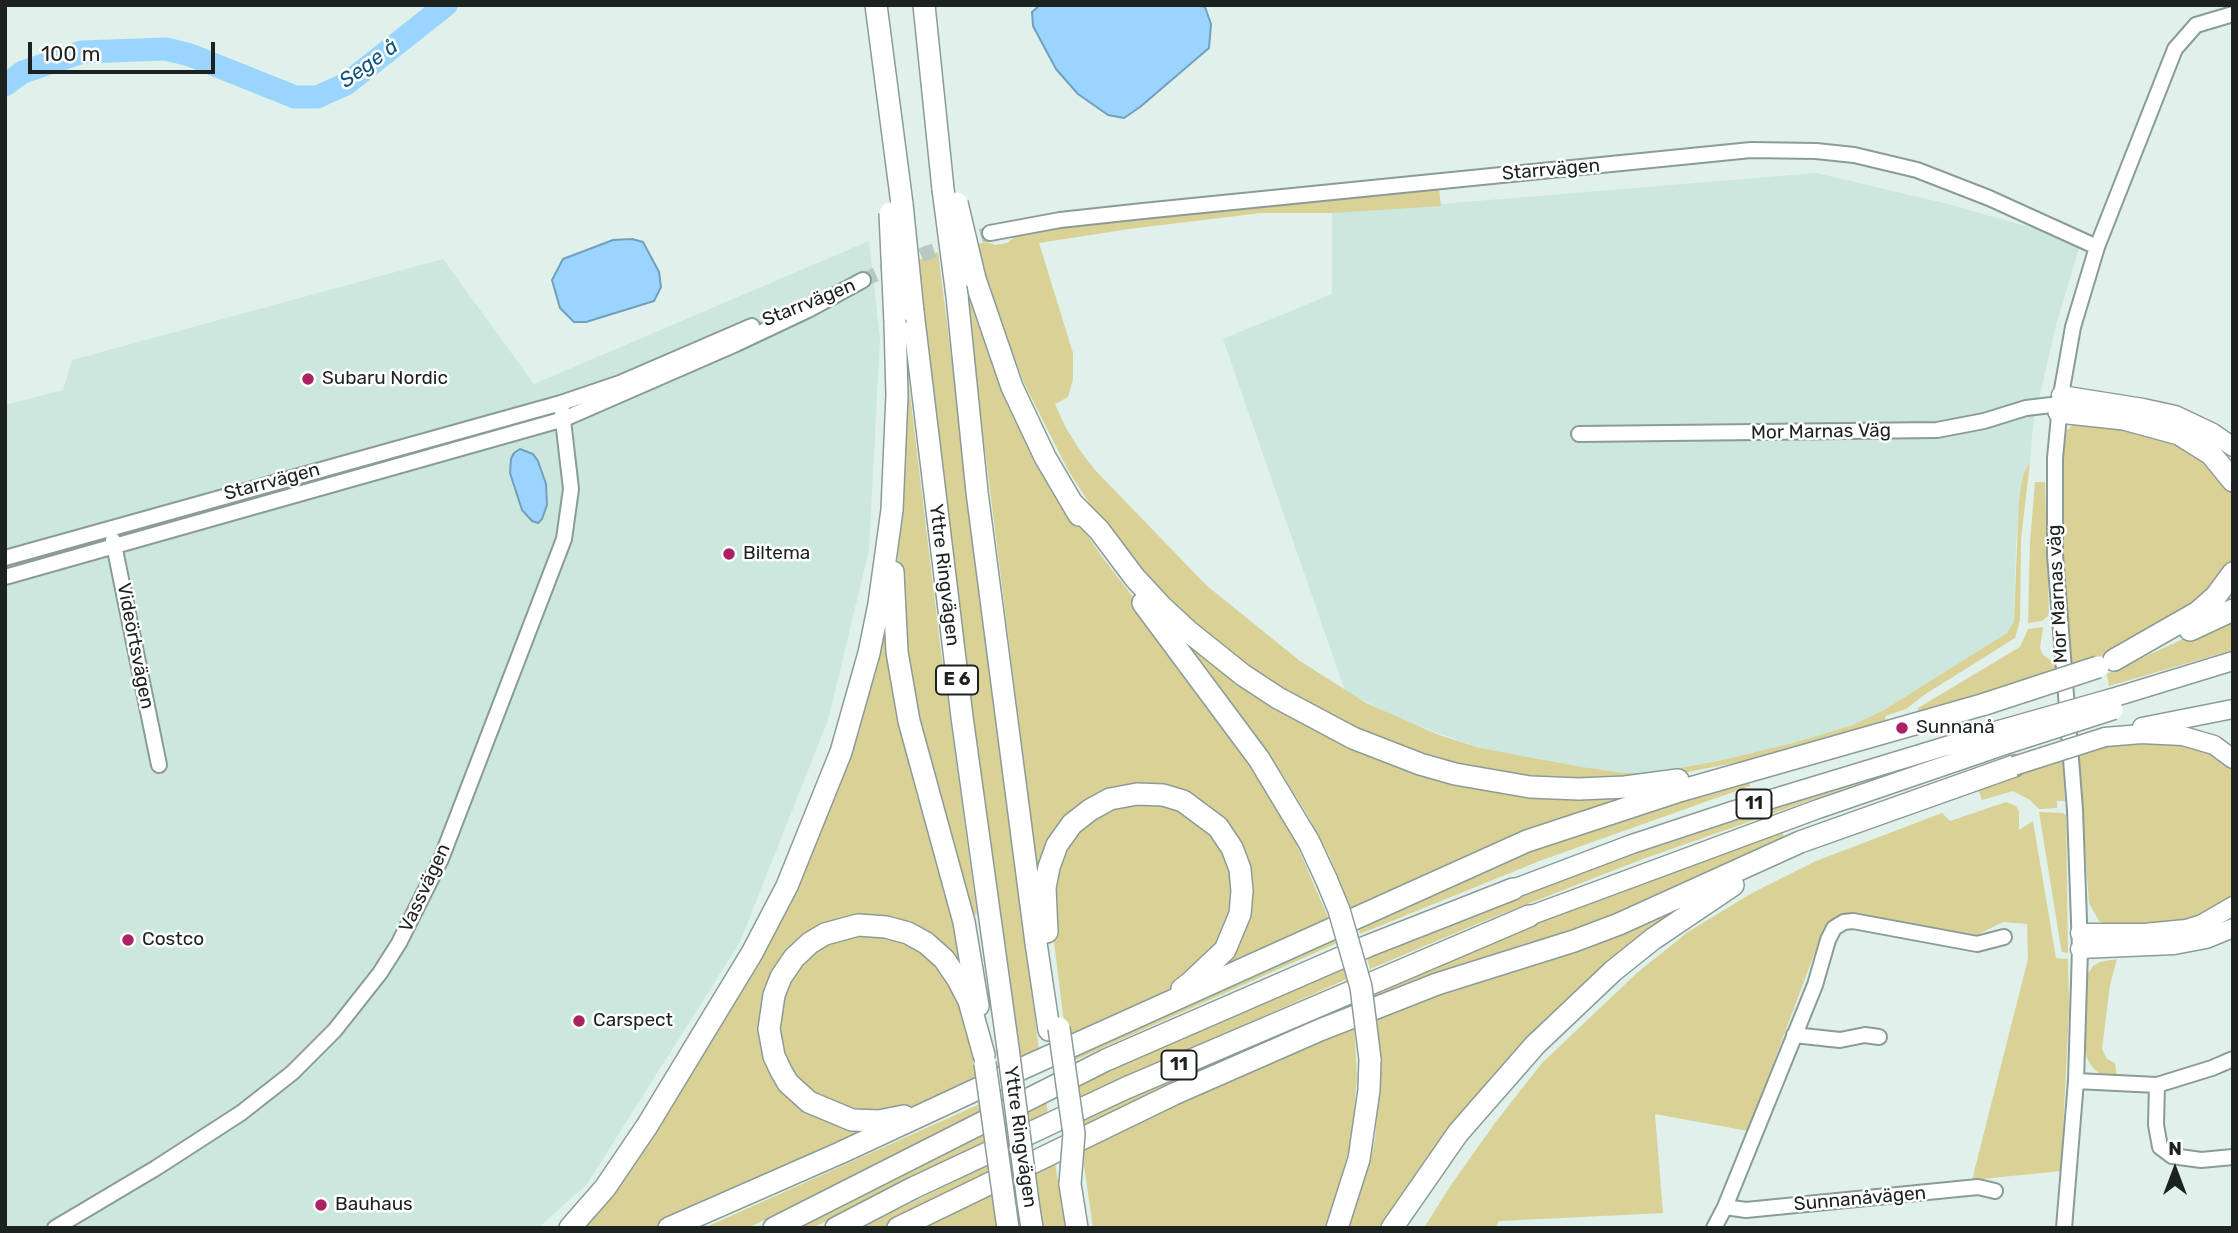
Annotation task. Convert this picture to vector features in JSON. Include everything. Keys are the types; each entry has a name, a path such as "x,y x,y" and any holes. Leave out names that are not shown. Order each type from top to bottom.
{"highway":[{"path":"876,5 904,318 897,395 892,510 897,652 919,761 964,922 990,1066 1006,1218"},
{"path":"924,5 933,88 943,118 948,188 975,279 1012,387 1045,457 1072,503 1259,759 1309,842 1339,910 1361,987 1370,1059 1369,1090 1359,1159 1336,1228"},
{"name":"E 6","path":"948,188 981,518 1036,943 1054,1029 1077,1228"},
{"name":"Yttre Ringvägen","path":"904,318 1032,1228"},
{"path":"2060,404 2172,431 2200,445 2211,454 2233,481"},
{"path":"1072,503 1099,530 1135,578 1161,606 1244,675 1297,709 1353,738 1420,764 1467,776 1530,787 1625,787 1667,782 1851,744"},
{"path":"570,1228 605,1188 674,1084 752,953 788,886 841,752 858,697 878,604 892,510"},
{"path":"2106,663 2198,612 2216,596 2233,573"},
{"path":"990,1066 969,1001 951,968 926,943 897,930 858,925 825,934 794,958 781,977 774,995 769,1029 774,1056 788,1083 809,1102 852,1120 879,1121 905,1116 990,1066 1091,1038 1527,841 1676,792 1985,704 2160,644 2233,610"},
{"path":"898,1228 1255,1057 1437,984 1619,925 1760,859 1836,828 2014,766"},
{"path":"1054,1029 1045,888 1057,845 1072,824 1110,799 1137,794 1163,795 1183,801 1218,827 1232,848 1240,869 1240,914 1225,950 1190,984 1091,1038"},
{"path":"1392,1228 1424,1178 1466,1124 1535,1045 1574,1006 1653,939 1703,904 1743,878 1836,828"},
{"name":"11","path":"774,1228 1106,1060 1368,946 1513,889"},
{"name":"11","path":"836,1228 913,1188 1126,1088 1529,916"},
{"path":"669,1228 852,1148 990,1066"},
{"path":"908,1228 938,1209"}],"main road":[{"path":"2060,404 2143,408 2175,415 2213,433 2233,447"},
{"name":"11","path":"2113,704 2233,662"},
{"name":"11","path":"1513,889 1632,844 1735,810 2002,738 2233,671"},
{"path":"2014,766 2152,724 2233,709"},
{"path":"2105,737 2141,734 2183,736 2214,746 2233,759"},
{"name":"11","path":"1529,916 2002,738"},
{"path":"2080,941 2186,929 2202,924 2233,906"},
{"path":"2080,941 2174,945 2206,939 2233,928"}],"street":[{"name":"Mor Marnas väg","path":"2064,1228 2076,1081 2080,941 2075,810 2055,555 2054,490 2060,404 2073,327 2097,247 2175,49 2196,25 2233,14"},
{"name":"Starrvägen","path":"990,233 1060,220 1751,150 1816,151 1854,155 1917,170 1989,198 2097,247"},
{"name":"Starrvägen","path":"5,558 561,402 620,383 863,281 736,344 564,419 5,578"},
{"name":"Vassvägen","path":"55,1228 241,1113 292,1073 351,1011 399,943 441,859 564,539 571,489 561,402"},
{"name":"Mor Marnas Väg","path":"1579,434 1937,430 1984,421 2026,408 2060,404"},
{"path":"458,430 463,448"},
{"path":"238,492 243,510"},
{"name":"Videörtsvägen","path":"110,528 159,765"},
{"path":"1714,1228 1726,1208 1815,985 1834,928 1841,923 1853,921 1977,944 2004,937"},
{"path":"1794,1035 1840,1040 1865,1035 1880,1037"},
{"path":"2076,1081 2157,1086 2233,1059"},
{"path":"2157,1086 2156,1125 2160,1147 2172,1156 2201,1160 2233,1157"},
{"name":"Sunnanåvägen","path":"1726,1208 1746,1210 1978,1187 1995,1191"}],"shaded area":[{"path":"1816,173 1948,204 2075,240 2079,248 2056,325 2033,425 2030,462 2023,475 2016,544 2014,621 2007,633 1884,710 1853,725 1718,761 1651,773 1626,773 1582,767 1480,748 1400,719 1345,691 1223,339 1332,294 1332,213"},
{"path":"1439,188 1441,206 1332,213 1261,213 1039,243 1073,353 1073,379 1068,397 1055,404 1079,449 1095,470 1206,585 1300,661 1366,703 1439,735 1480,748 1582,767 1626,773 1651,773 1718,761 1793,743 1853,725 1884,710 2007,633 2014,621 2019,500 2023,475 2030,462 2021,539 2020,620 2015,638 1906,709 1885,716 1886,722 1739,762 1644,778 1532,779 1432,761 1326,717 1253,671 1160,595 1107,531 1068,470 1025,385 982,276 975,244 1007,243 1025,229 1190,209 1328,200"},
{"path":"869,241 880,339 869,550 828,720 740,942 587,1184 538,1228 5,1228 5,405 63,390 72,360 443,259 534,384"},
{"path":"938,252 1039,1050 1018,1059 982,798 916,261"},
{"path":"963,274 1059,494 1255,766 1288,825 1331,924 1206,980 1247,907 1209,810 1104,795 1038,875"},
{"path":"904,344 941,652 977,914 968,918 915,721 900,594 898,557"},
{"path":"2097,422 2189,445 2230,487 2233,494 2233,560 2215,589 2117,650 2070,668 2060,553 2060,471 2065,432 2075,423"},
{"path":"2035,482 2045,482 2049,615 2042,621 2028,623 2030,543"},
{"path":"886,600 970,987 949,956 841,920 767,993 783,1084 886,1125 655,1228 578,1228 760,953"},
{"path":"2233,616 2233,650 2109,686 2107,674"},
{"path":"1170,624 1430,774 1660,790 1352,911 1329,855 1272,758"},
{"path":"2043,627 2040,648 2043,655 2055,663 2056,672 1919,713 1918,708 2020,647 2028,629"},
{"path":"2162,739 2203,747 2233,766 2233,897 2209,913 2177,923 2109,926 2099,921 2089,903 2078,753 2107,744"},
{"path":"1948,752 1643,859 1370,969 1366,955 1624,853"},
{"path":"2062,758 2065,801 2057,801 2057,808 2039,809 2030,800 2013,791 1982,800 1979,791 2004,777"},
{"path":"1748,780 1750,786 1542,860 1360,934 1358,925 1534,844"},
{"path":"1139,801 1175,807 1213,833 1230,863 1233,913 1217,948 1189,977 1155,997 1066,1039 1051,906 1053,878 1070,840 1099,813"},
{"path":"2006,802 2016,806 2019,812 2019,830 2033,821 2056,958 2068,959 2069,1009 2061,1171 1972,1180 2028,959 2027,924 2003,922 1973,937 1842,915 1824,928 1748,1131 1655,1114 1663,1213 1499,1221 1495,1228 1424,1228 1495,1123 1542,1063 1638,972 1688,932 1752,893 1816,861 1942,813 1950,821"},
{"path":"2039,812 2066,815 2068,953 2062,952 2061,948"},
{"path":"1781,829 1784,837 1670,894 1608,921 1375,998 1374,992 1598,898"},
{"path":"1710,887 1508,1060 1432,1154 1382,1228 1348,1228 1368,1170 1375,1139 1381,1070 1377,1012"},
{"path":"886,934 930,956 958,994 975,1052 977,1077 916,1105 887,1113 859,1114 806,1091 789,1070 778,1037 779,1000 806,956 839,936"},
{"path":"1335,935 1337,943 1069,1063 1069,1056"},
{"path":"2117,959 2110,985 2102,1049 2107,1059 2115,1063 2117,1077 2099,1073 2092,1067 2087,1058 2085,1044 2087,975 2093,966 2100,962"},
{"path":"1344,965 1347,979 1074,1101 1072,1086"},
{"path":"1351,1001 1352,1009 1078,1131 1077,1123"},
{"path":"1354,1022 1357,1078 1351,1141 1335,1200 1324,1228 1093,1228 1082,1151 1175,1103"},
{"path":"1046,1099 1048,1114 1027,1123 1025,1109"},
{"path":"982,1103 983,1112 748,1228 704,1228"},
{"path":"984,1128 986,1144 812,1228 782,1228"},
{"path":"1055,1162 1065,1228 1042,1228 1034,1173"},
{"path":"988,1165 990,1173 885,1228 861,1228"},
{"path":"992,1192 997,1228 923,1228 974,1201"}],"water":[{"path":"1040,5 1205,7 1211,24 1209,48 1124,118 1108,115 1078,94 1056,69 1033,26 1032,12"},
{"path":"632,239 643,242 659,272 661,287 654,301 586,322 574,322 560,308 552,280 563,259 613,240"},
{"path":"520,449 533,454 546,484 547,505 538,523 532,521 522,510 510,473 511,459"}],"waterway":[{"name":"Sege å","path":"5,85 23,72 82,52 166,49 190,55 295,97 317,97 346,84 446,5"}],"tunnel":[{"path":"863,280 926,253 990,233"}],"place":[{"name":"Subaru Nordic","path":"308,379"},
{"name":"Biltema","path":"729,554"},
{"name":"Sunnanå","path":"1902,728"},
{"name":"Costco","path":"128,940"},
{"name":"Carspect","path":"579,1021"},
{"name":"Bauhaus","path":"321,1205"}]}
